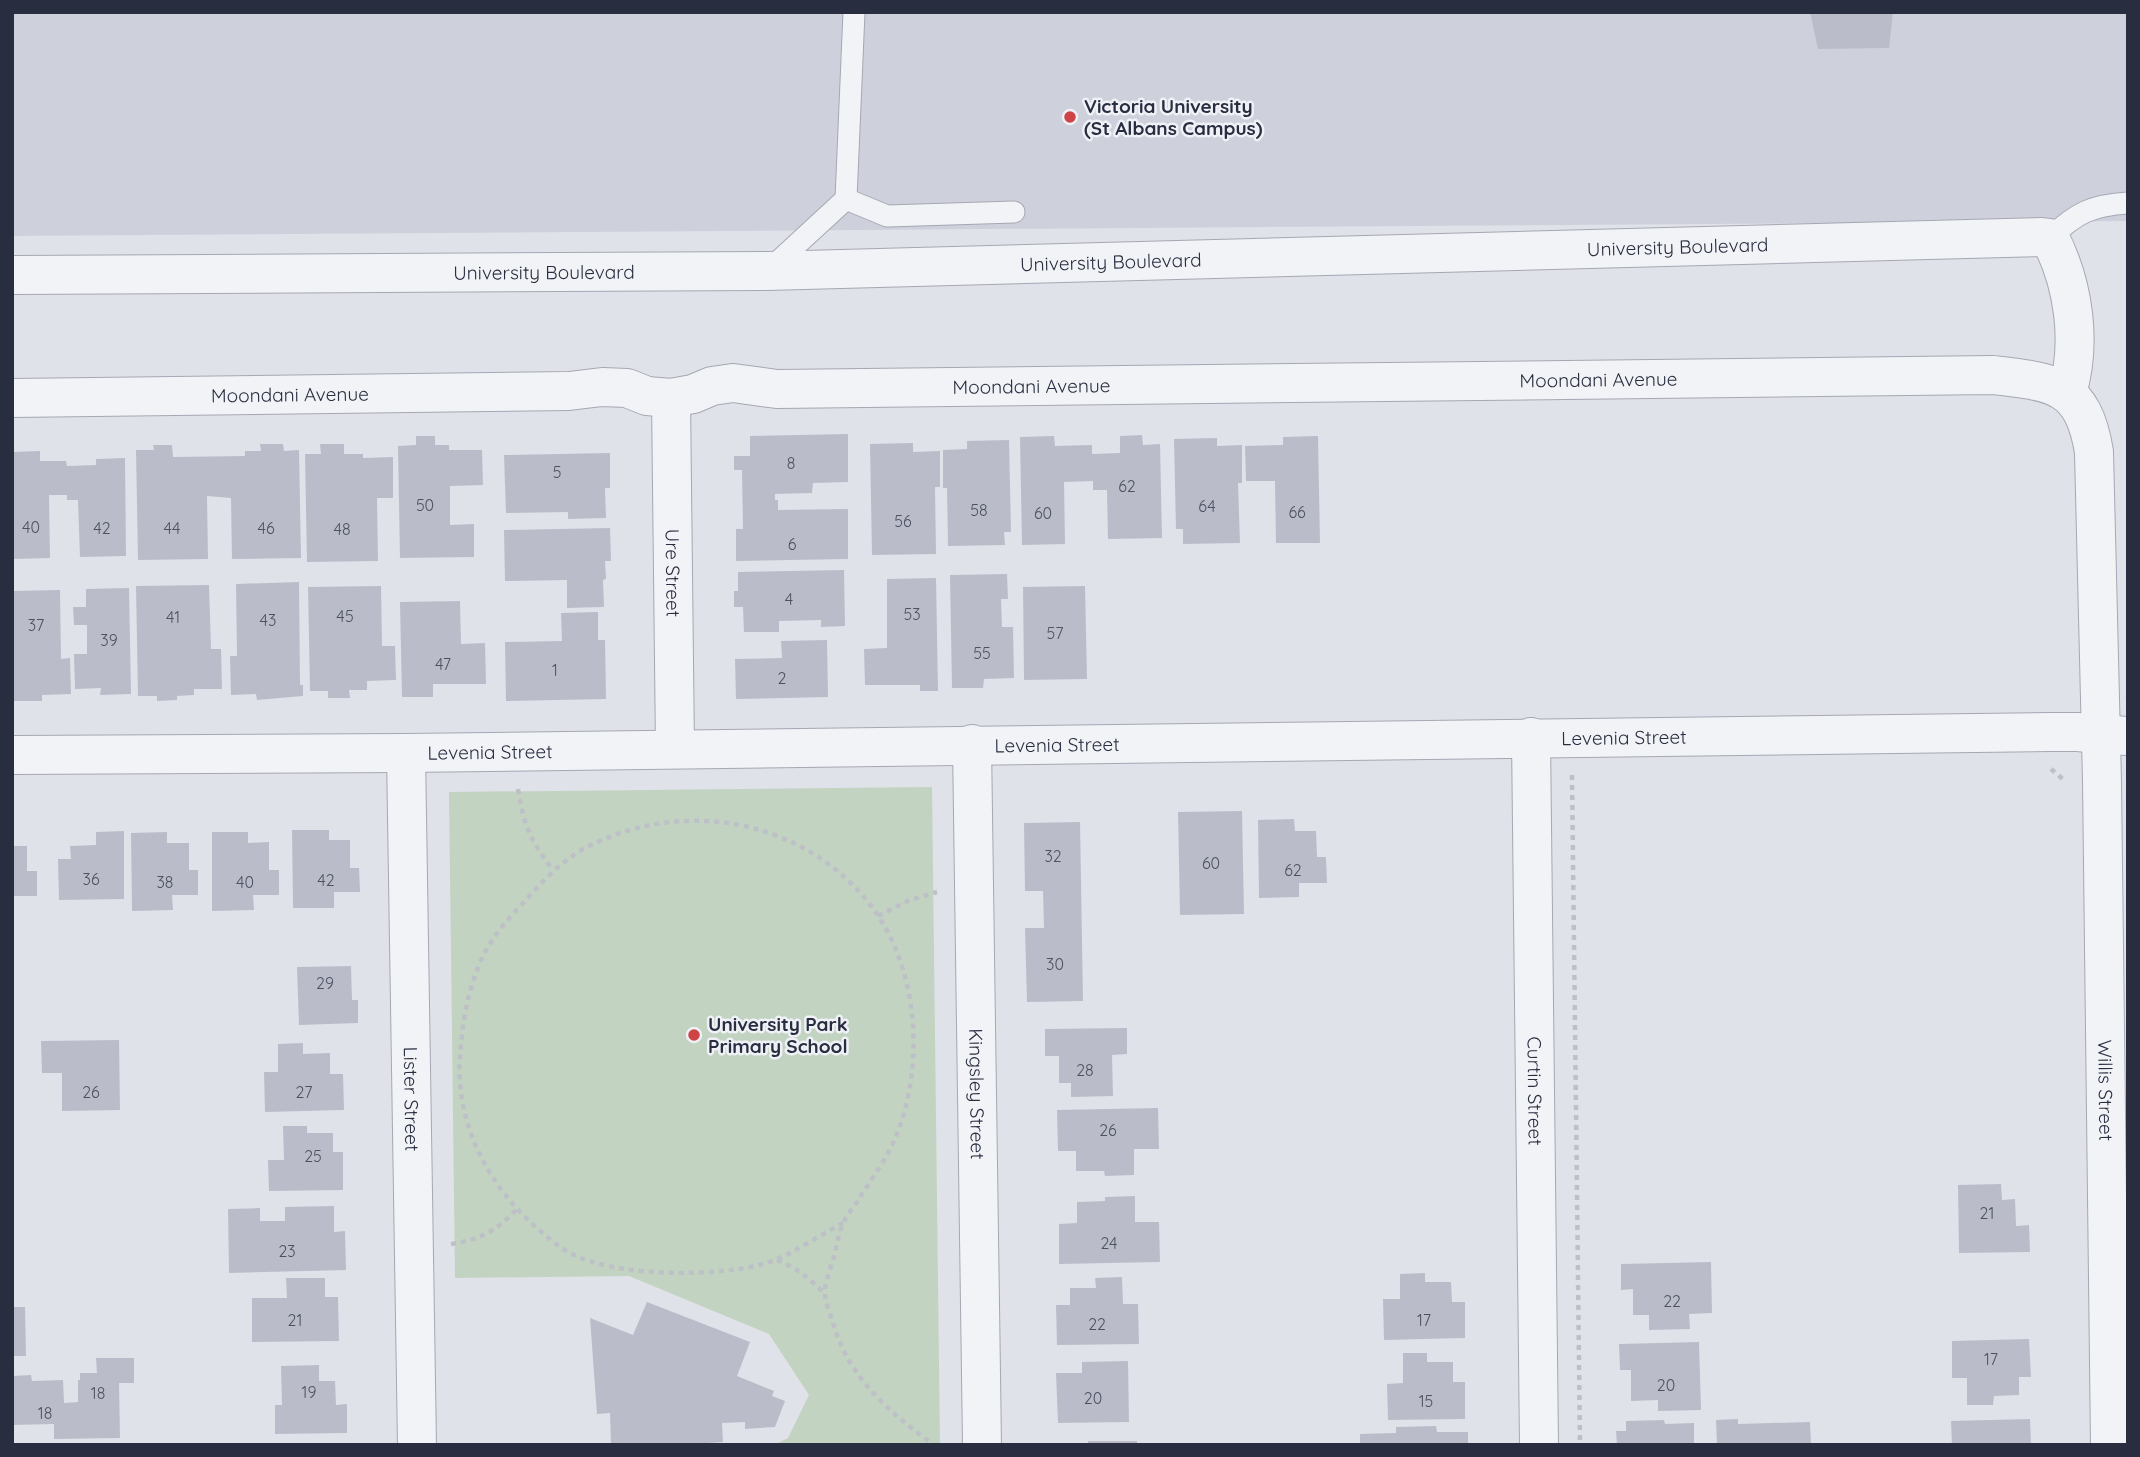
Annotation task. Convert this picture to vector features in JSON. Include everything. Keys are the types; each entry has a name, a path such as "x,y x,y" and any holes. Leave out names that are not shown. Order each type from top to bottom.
{"street":[{"name":"University Boulevard","path":"12,275 767,271 2050,238"},
{"path":"2050,238 2068,288 2074,321 2074,370 2067,393 2082,410 2090,428 2094,453 2114,736"},
{"name":"Moondani Avenue","path":"12,398 569,391 602,387 626,388 648,396 672,412 693,394 712,386 733,383 777,388 1993,375 2039,382 2067,393"},
{"name":"Ure Street","path":"672,412 675,749"},
{"name":"Levenia Street","path":"12,755 406,753 2063,732 2114,736"},
{"name":"Willis Street","path":"2110,1445 2114,736"},
{"name":"Curtin Street","path":"1531,737 1539,1445"},
{"name":"Kingsley Street","path":"972,744 982,1445"},
{"name":"Lister Street","path":"406,753 417,1445"}],"lane":[{"path":"767,271 846,199 854,12"},
{"path":"846,199 887,216 1014,212"},
{"path":"2050,238 2083,211 2128,203"}],"path":[{"path":"2037,769 2051,769 2065,781"},
{"path":"1580,1445 1572,775 1584,774"},
{"path":"518,786 523,819 536,848 553,870"},
{"path":"843,1223 776,1260 737,1269 695,1273 620,1268 582,1259 558,1246 516,1210 491,1176 474,1143 463,1104 459,1066 461,1032 471,987 483,957 499,929 553,870 586,848 630,830 679,822 724,821 766,832 808,850 843,875 877,916 898,956 910,998 914,1035 911,1084 896,1137 843,1223 825,1293 837,1339 852,1368 875,1397 934,1445"},
{"path":"877,916 910,900 937,892"},
{"path":"450,1244 481,1238 496,1230 516,1210"},
{"path":"776,1260 810,1279 825,1293"}],"shaded area":[{"name":"Victoria University (St Albans Campus)","path":"12,12 2128,12 2128,221 12,236"}],"green space":[{"name":"University Park Primary School","path":"932,787 940,1445 774,1445 788,1438 809,1395 769,1334 629,1276 455,1278 449,792"}],"building":[{"path":"1810,12 1893,12 1889,48 1818,49"},
{"path":"848,434 848,482 813,483 812,493 775,494 775,500 778,500 778,510 848,509 848,559 736,561 736,529 743,529 742,470 734,470 734,456 750,456 750,436"},
{"path":"1142,435 1143,445 1160,444 1162,538 1108,539 1107,490 1093,490 1093,481 1064,482 1065,544 1022,545 1020,437 1054,436 1055,446 1092,445 1092,454 1120,453 1120,436"},
{"path":"416,436 435,436 435,445 449,445 449,450 482,450 483,485 450,486 450,525 474,524 474,557 400,558 398,446 416,445"},
{"path":"1318,436 1320,543 1276,543 1275,481 1246,481 1245,446 1283,445 1283,437"},
{"path":"1217,438 1217,446 1242,445 1242,483 1238,483 1240,543 1183,544 1183,529 1176,529 1174,439"},
{"path":"1009,440 1011,532 1004,532 1005,545 948,546 943,450 967,449 967,441"},
{"path":"913,443 913,452 940,451 940,487 935,487 936,554 872,555 870,444"},
{"path":"260,444 283,444 284,451 299,450 301,558 232,559 231,498 207,496 208,559 138,560 136,450 154,450 153,445 172,445 173,457 245,456 245,451 261,451"},
{"path":"320,444 344,444 344,454 363,454 363,458 393,457 393,498 377,498 378,561 307,562 305,454 321,454"},
{"path":"40,451 40,461 66,461 67,466 96,465 96,459 125,458 126,556 80,557 78,500 67,500 67,495 49,495 50,558 12,559 12,452"},
{"path":"610,453 610,488 605,488 606,518 568,519 568,512 506,513 504,455"},
{"path":"610,528 611,561 605,561 604,607 567,608 567,580 505,581 504,530"},
{"path":"844,570 845,626 821,627 821,620 779,621 779,632 744,632 743,607 734,607 734,591 738,591 738,572"},
{"path":"1007,574 1008,599 1001,599 1002,627 1013,627 1014,678 984,679 983,688 952,688 950,575"},
{"path":"936,578 938,691 920,691 920,685 865,685 864,649 887,648 887,579"},
{"path":"299,582 300,685 303,685 303,696 257,700 256,694 231,695 230,656 237,656 236,584"},
{"path":"209,585 211,649 221,649 222,689 194,689 194,695 177,696 177,700 157,701 157,696 138,696 136,586"},
{"path":"381,586 382,646 395,646 396,680 367,681 367,690 349,690 350,698 328,698 328,691 310,691 308,587"},
{"path":"1085,586 1087,679 1024,680 1023,587"},
{"path":"129,588 131,694 100,695 101,688 75,689 74,654 87,654 87,625 74,625 73,607 86,607 86,589"},
{"path":"60,590 61,659 70,658 71,694 42,695 42,701 12,701 12,591"},
{"path":"460,601 461,644 485,643 486,684 433,684 433,697 402,697 400,602"},
{"path":"598,612 598,640 605,640 606,699 506,701 505,642 562,641 561,613"},
{"path":"827,640 828,697 736,699 735,659 782,658 781,641"},
{"path":"1242,811 1244,914 1180,915 1178,812"},
{"path":"1294,819 1295,831 1316,831 1317,857 1326,857 1327,883 1299,883 1299,897 1259,898 1258,820"},
{"path":"1080,822 1083,1001 1027,1002 1025,928 1044,928 1043,891 1025,891 1024,823"},
{"path":"292,830 329,830 329,840 350,840 350,868 359,868 360,892 334,892 334,908 293,908"},
{"path":"124,831 124,899 59,900 58,859 71,859 70,846 96,845 96,832"},
{"path":"167,832 167,843 189,843 189,870 198,870 198,895 172,895 173,910 132,911 131,833"},
{"path":"212,832 248,832 248,843 269,842 269,870 279,870 279,895 253,895 254,910 212,911"},
{"path":"12,846 27,846 27,871 37,871 37,896 12,896"},
{"path":"351,966 352,1000 358,1000 358,1023 299,1025 297,967"},
{"path":"1127,1028 1127,1054 1112,1055 1113,1096 1071,1097 1071,1083 1059,1083 1059,1056 1045,1056 1045,1029"},
{"path":"119,1040 120,1110 62,1111 62,1073 42,1073 41,1041"},
{"path":"303,1043 303,1054 330,1053 330,1074 343,1074 344,1110 265,1112 264,1072 278,1072 278,1044"},
{"path":"1158,1108 1159,1149 1134,1149 1134,1175 1105,1176 1104,1171 1076,1171 1076,1151 1058,1151 1057,1110"},
{"path":"283,1126 307,1126 307,1133 333,1133 333,1152 343,1152 343,1190 269,1191 268,1160 284,1160"},
{"path":"2001,1184 2002,1200 2015,1199 2016,1226 2029,1225 2030,1252 1959,1253 1958,1185"},
{"path":"1135,1196 1135,1222 1159,1222 1160,1262 1059,1264 1059,1224 1077,1223 1077,1202"},
{"path":"334,1206 334,1232 345,1231 346,1270 229,1273 228,1209 260,1208 260,1221 285,1221 285,1207"},
{"path":"1711,1262 1712,1313 1689,1314 1690,1329 1649,1330 1649,1315 1633,1315 1633,1289 1621,1290 1621,1264"},
{"path":"1425,1273 1425,1282 1451,1282 1452,1302 1465,1302 1465,1338 1384,1340 1383,1299 1400,1299 1400,1274"},
{"path":"1122,1277 1123,1304 1138,1304 1139,1344 1057,1345 1056,1305 1070,1305 1070,1288 1096,1288 1095,1278"},
{"path":"286,1278 325,1278 325,1297 338,1297 339,1341 252,1342 252,1298 287,1298"},
{"path":"647,1302 750,1342 737,1376 774,1391 772,1396 785,1401 775,1427 745,1429 745,1422 722,1423 723,1442 611,1445 610,1413 597,1414 590,1318 633,1335"},
{"path":"12,1307 25,1307 26,1356 12,1356"},
{"path":"2029,1339 2031,1377 2019,1377 2019,1395 1994,1396 1993,1405 1967,1405 1967,1378 1952,1378 1952,1341"},
{"path":"1699,1342 1701,1410 1658,1411 1658,1400 1631,1401 1631,1370 1620,1370 1619,1344"},
{"path":"1403,1353 1427,1353 1427,1362 1453,1362 1453,1382 1465,1382 1465,1419 1388,1420 1387,1384 1403,1383"},
{"path":"96,1358 134,1358 134,1383 119,1383 120,1438 54,1439 54,1424 12,1425 12,1376 31,1375 32,1381 63,1380 64,1403 78,1402 80,1373 97,1373"},
{"path":"1128,1361 1129,1422 1058,1423 1056,1373 1082,1373 1082,1362"},
{"path":"319,1365 319,1381 335,1381 336,1405 347,1404 347,1433 275,1434 275,1405 282,1405 281,1366"},
{"path":"1738,1419 1738,1424 1810,1422 1811,1445 1717,1445 1716,1420"},
{"path":"2030,1419 2031,1445 1952,1445 1951,1421"},
{"path":"1664,1420 1665,1424 1694,1423 1694,1445 1617,1445 1616,1431 1626,1431 1626,1421"},
{"path":"1436,1426 1437,1432 1468,1432 1468,1445 1360,1445 1360,1434 1396,1433 1396,1427"},
{"path":"1088,1441 1137,1441 1137,1445 1088,1445"}],"place":[{"name":"Victoria University (St Albans Campus)","path":"1070,117"},
{"name":"University Park Primary School","path":"694,1035"}]}
